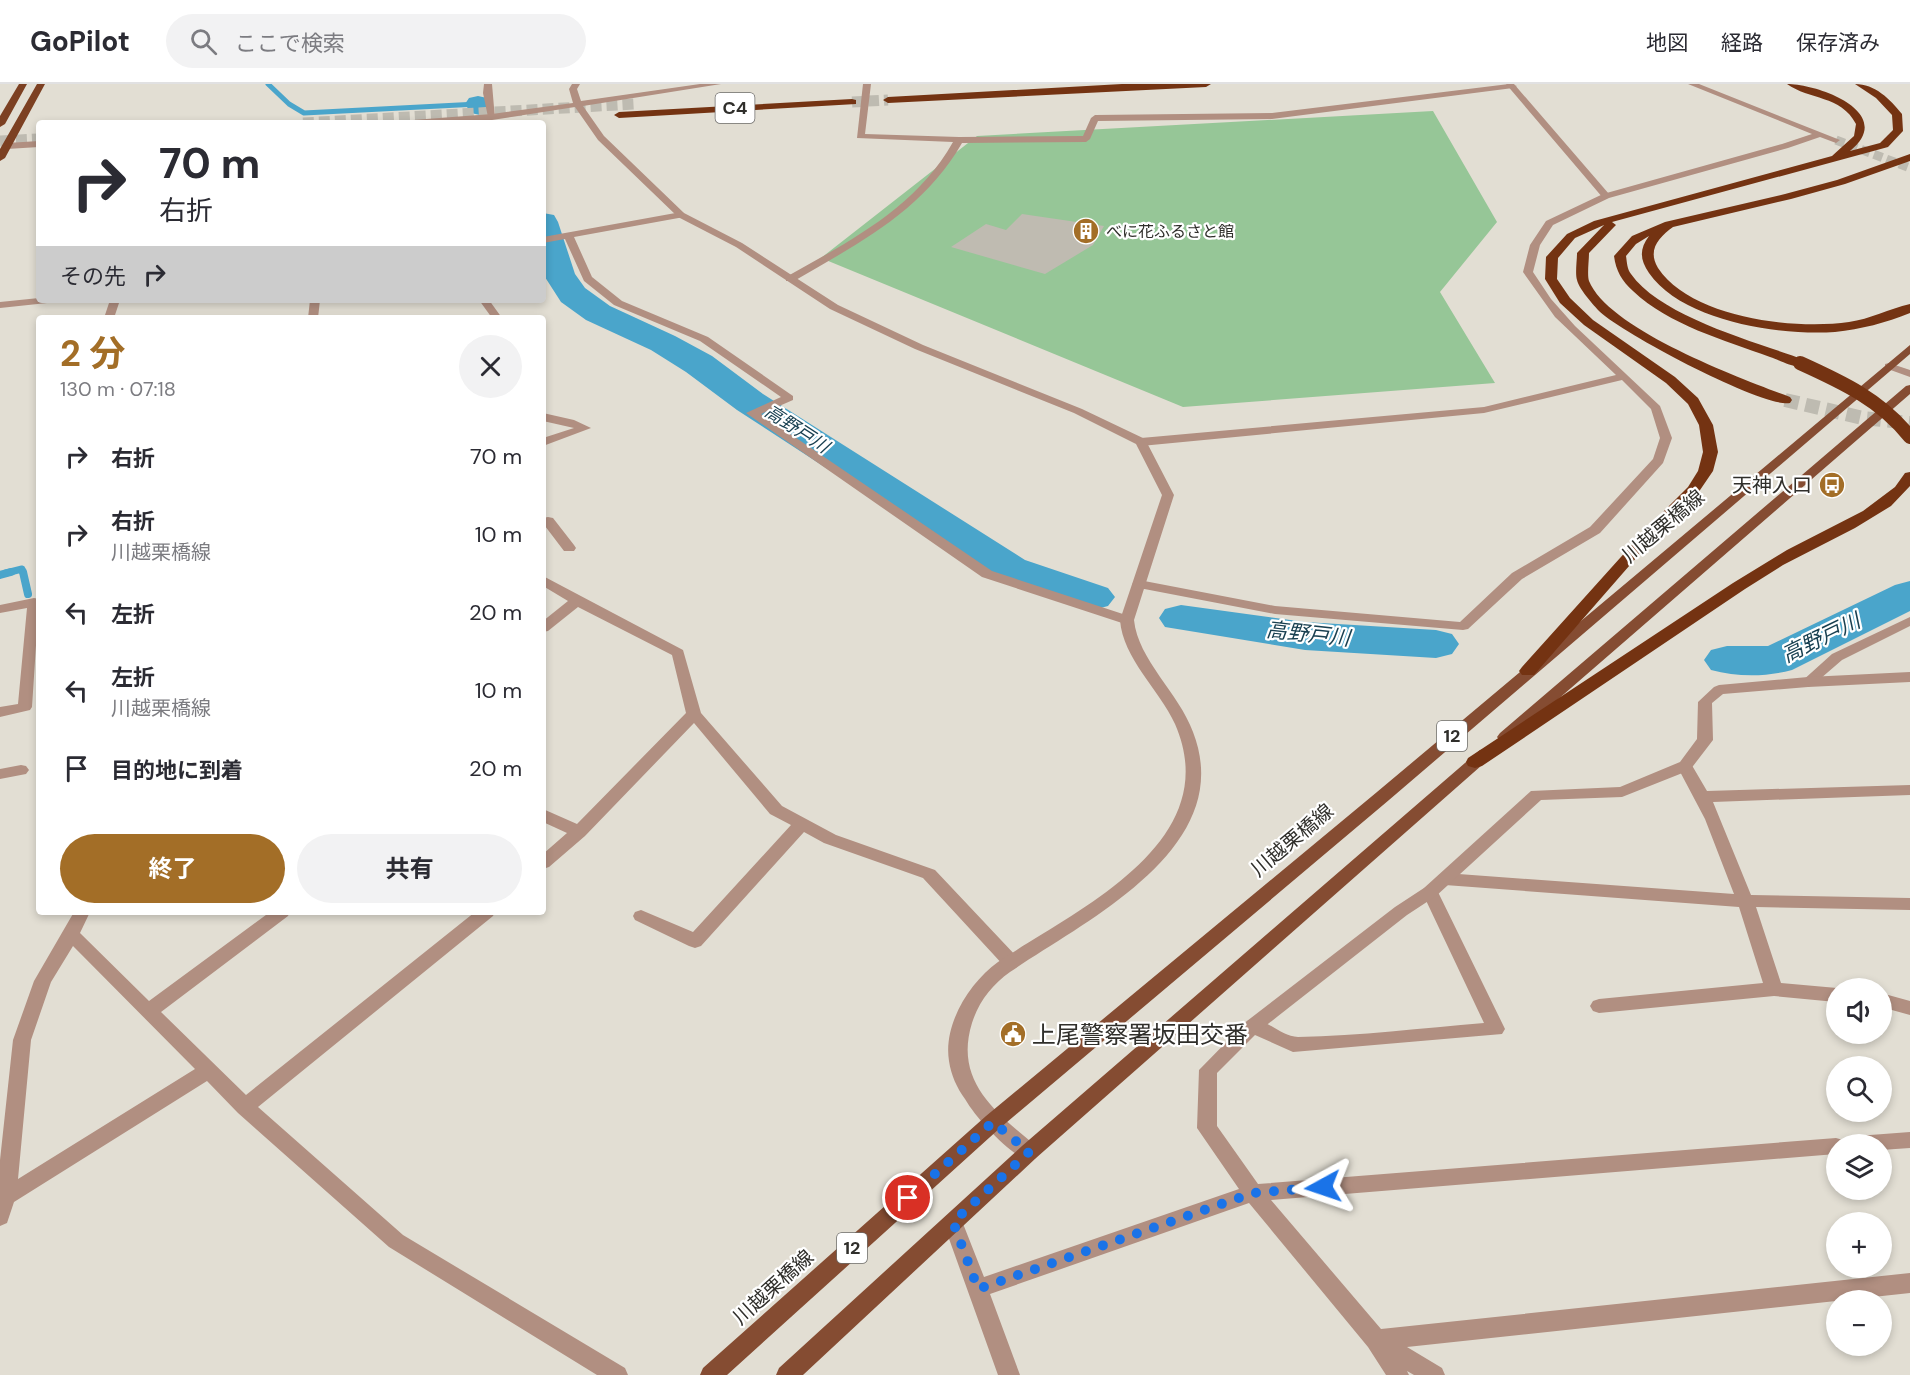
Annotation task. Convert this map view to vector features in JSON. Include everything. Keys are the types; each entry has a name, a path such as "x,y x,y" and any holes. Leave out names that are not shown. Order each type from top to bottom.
{"highway":[{"path":"0,124 23,84"},
{"path":"0,158 3,146 41,84"},
{"path":"1004,84 886,95 1206,84"},
{"path":"1144,86 1174,84"},
{"path":"1792,84 1840,102 1858,118 1861,127 1859,135 1832,160"},
{"path":"1528,671 1696,485 1709,460 1710,436 1703,414 1686,392 1585,320 1562,299 1550,280 1550,262 1557,247 1573,235 1626,214 1884,145 1898,131 1897,114 1890,105 1860,84"},
{"name":"C4","path":"619,115 852,97 634,104"},
{"path":"1910,157 1841,182 1646,232 1629,243 1620,256 1623,272 1635,286 1656,302 1686,318 1800,363 1870,398 1895,418 1910,437"},
{"path":"1626,214 1598,232 1585,246 1580,262 1581,278 1589,293 1606,310 1637,333 1679,357 1785,400"},
{"path":"1670,224 1654,235 1648,245 1647,259 1653,272 1666,286 1686,299 1713,310 1763,324 1809,329 1840,328 1868,323 1910,308"},
{"path":"1475,762 1778,562 1869,513 1892,498 1910,476"}],"main road":[{"name":"川越栗橋線","path":"711,1375 993,1122 1365,811 1910,348"},
{"name":"12","path":"787,1375 1029,1152 1475,762 1910,388"}],"street":[{"path":"488,84 487,93 492,117"},
{"path":"576,84 573,90 578,105 601,138 681,215 739,245 834,307 919,346 1078,411 1141,442 1484,410 1624,376"},
{"path":"452,120 492,117 717,84"},
{"path":"867,84 860,136 959,140 1086,139 1095,118 1272,116 1511,85 1606,196"},
{"path":"1692,84 1836,140"},
{"path":"1139,584 1275,610 1463,626 1517,576 1595,530 1659,459 1666,438 1656,408 1624,376 1604,361 1542,296 1528,272 1535,245 1549,223 1606,196 1820,134"},
{"path":"790,279 880,226 924,189 950,160 959,140"},
{"path":"3,146 36,144"},
{"path":"546,240 681,215"},
{"path":"569,236 588,279 618,303 704,339 789,398 752,413 987,574 1127,620"},
{"path":"0,305 36,301"},
{"path":"1889,366 1910,374"},
{"path":"546,418 570,422 585,428 546,441"},
{"path":"1029,1152 993,1122 965,1085 956,1055 960,1029 971,1005 985,983 1011,962 1128,883 1156,860 1174,835 1189,806 1193,779 1193,756 1186,729 1155,678 1137,654 1127,620 1168,495 1141,442"},
{"path":"546,522 548,521 568,548"},
{"path":"546,582 577,601 678,653 693,714 776,810 830,839 929,874 1011,962"},
{"path":"546,626 577,601"},
{"path":"0,609 34,602 25,707 0,712"},
{"path":"1808,682 1837,657 1910,621"},
{"path":"1398,1375 1376,1340 1253,1193 1207,1128 1208,1070 1253,1026 1401,911 1430,892 1537,795 1622,792 1685,766 1705,740 1705,702 1719,690 1808,682 1910,677"},
{"path":"546,860 579,832 693,714"},
{"path":"1685,766 1704,797 1745,901 1774,989"},
{"path":"0,774 21,770"},
{"path":"1704,797 1910,790"},
{"path":"546,816 579,832"},
{"path":"641,916 695,941 802,824"},
{"path":"1445,879 1745,901 1910,904"},
{"path":"1253,1026 1293,1045 1497,1029 1430,892"},
{"path":"0,1217 6,1197 22,1040 43,981 80,915"},
{"path":"150,1011 278,915"},
{"path":"245,1107 483,915"},
{"path":"71,934 245,1107 396,1241 617,1375"},
{"path":"1599,1006 1774,989 1826,994"},
{"path":"1892,1003 1910,1008"},
{"path":"6,1197 209,1070"},
{"path":"1892,1141 1910,1140"},
{"path":"978,1289 1253,1193 1826,1147"},
{"path":"953,1222 1009,1375"},
{"path":"1376,1340 1910,1283"},
{"path":"1376,1340 1434,1375"}],"green space":[{"path":"1433,111 1497,222 1440,292 1495,383 1183,407 821,258 977,136"}],"building":[{"path":"1022,214 1104,226 1093,245 1045,274 951,247 986,224 1006,230"}],"waterway":[{"name":"高野戸川","path":"268,84 289,104 304,113 478,104"},
{"name":"高野戸川","path":"546,232 559,274 573,295 598,313 663,343 699,364 750,402 1010,569 1093,597"},
{"path":"6,573 22,569 23,573"},
{"path":"0,575 11,572"},
{"path":"23,572 28,594"},
{"name":"高野戸川","path":"1727,660 1776,660 1910,594"},
{"name":"高野戸川","path":"1181,618 1305,636 1436,644"}],"tunnel":[{"path":"852,102 888,100"},
{"path":"355,120 634,104"},
{"path":"0,141 36,139"},
{"path":"1836,140 1910,168"},
{"path":"1785,400 1863,418 1910,423"}],"place":[{"name":"べに花ふるさと館","path":"1086,231"},
{"name":"天神入口","path":"1832,485"},
{"name":"上尾警察署坂田交番","path":"1013,1034"}],"route":[{"path":"908,1198 993,1122 1029,1152 953,1222 978,1289 1253,1193 1323,1187"}]}
